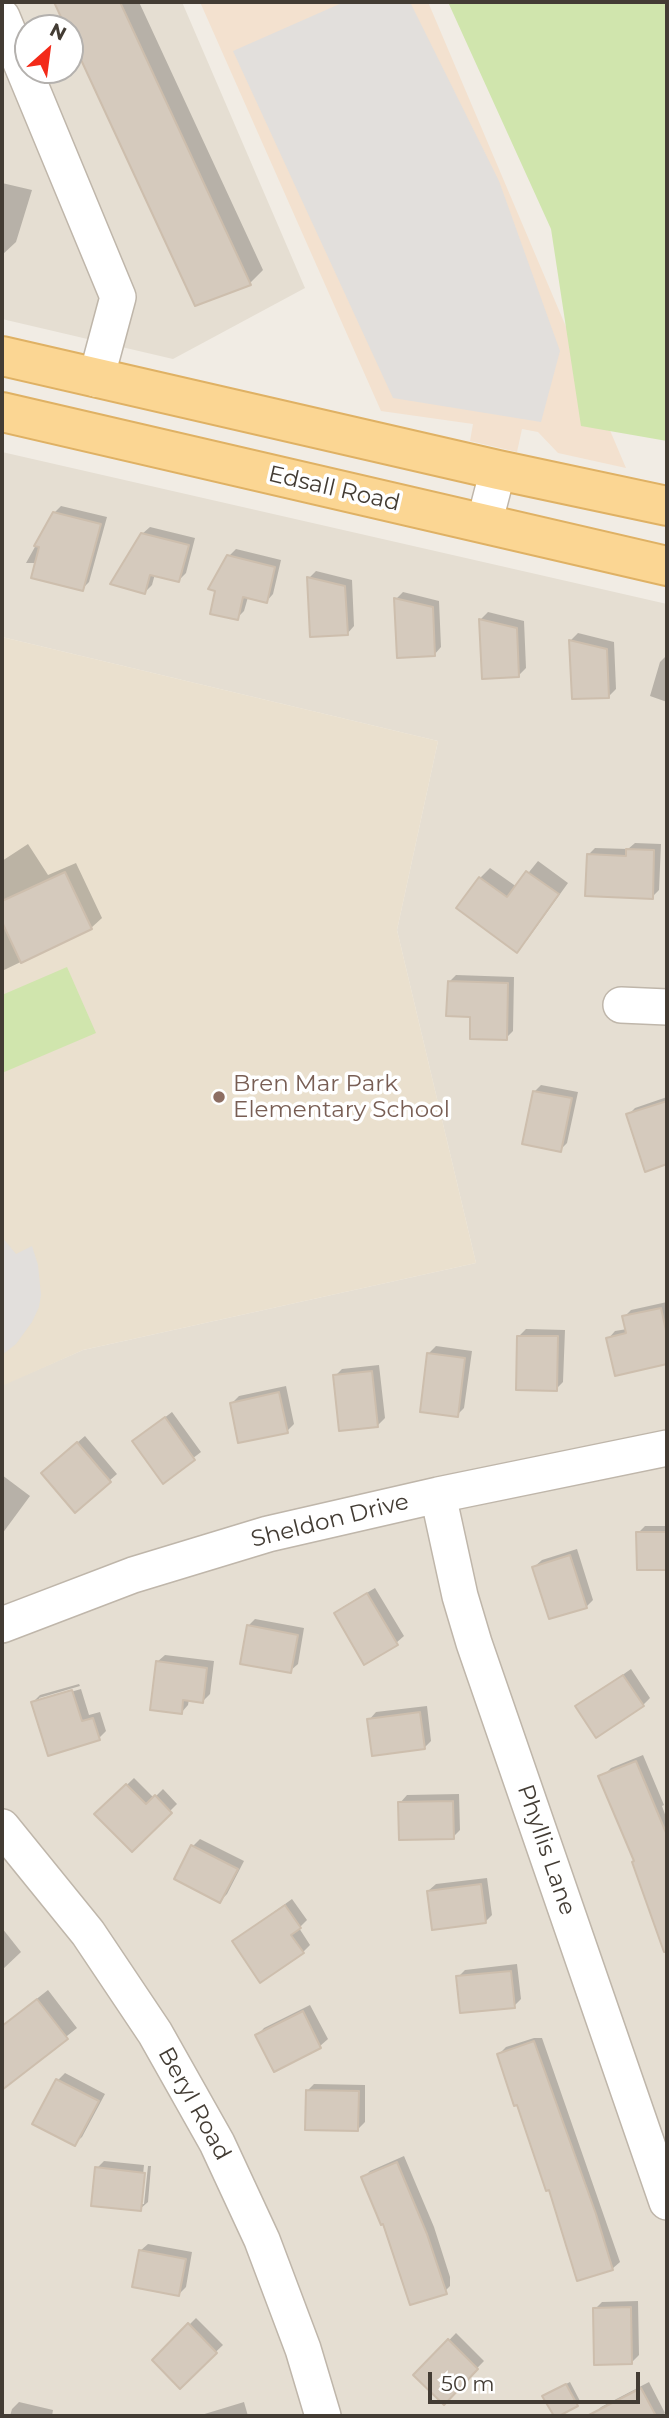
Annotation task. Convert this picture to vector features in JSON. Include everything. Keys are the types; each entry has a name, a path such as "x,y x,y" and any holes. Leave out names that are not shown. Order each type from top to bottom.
{"main road":[{"path":"2,356 667,506"},
{"name":"Edsall Road","path":"2,412 667,566"}],"street":[{"path":"2,17 118,296 96,379"},
{"path":"484,524 498,470"},
{"path":"621,1005 667,1007"},
{"name":"Sheldon Drive","path":"2,1625 133,1575 268,1534 438,1495 667,1448"},
{"name":"Phyllis Lane","path":"438,1495 460,1597 474,1643 667,2202"},
{"name":"Beryl Road","path":"2,1827 88,1933 155,2033 217,2143 267,2252 303,2349 323,2416"}],"shaded area":[{"path":"2,2 182,2 305,288 173,359 2,319"},
{"path":"200,2 428,2 626,468 558,453 538,432 522,429 517,452 470,441 473,424 381,411"},
{"path":"344,2 410,2 499,181 560,351 541,422 393,398 233,51"},
{"path":"2,452 667,604 667,2416 2,2416 2,1385 83,1350 476,1263 397,930 438,741 2,637"},
{"name":"Bren Mar Park Elementary School","path":"2,637 438,741 397,930 476,1263 83,1350 2,1386"},
{"path":"2,1237 16,1254 32,1246 38,1265 41,1295 32,1322 16,1344 2,1355"}],"green space":[{"path":"448,2 667,2 667,441 581,426 551,229"},
{"path":"67,967 96,1033 2,1073 2,995"}],"building":[{"path":"54,2 120,2 251,285 195,306 84,66 84,14 60,14"},
{"path":"53,512 101,524 83,591 31,578 39,547 34,546"},
{"path":"141,533 189,545 179,582 150,575 145,594 110,584"},
{"path":"227,555 275,567 267,603 243,597 238,620 210,614 215,591 208,589"},
{"path":"307,577 345,586 348,635 310,637"},
{"path":"394,598 433,607 435,656 397,658"},
{"path":"479,619 517,628 519,677 482,679"},
{"path":"569,640 607,649 609,698 572,699"},
{"path":"626,849 654,850 653,899 585,896 587,854 626,856"},
{"path":"526,871 559,894 517,953 456,908 479,877 507,897"},
{"path":"65,872 92,929 21,963 2,922 2,901"},
{"path":"448,981 508,983 507,1040 470,1039 470,1017 446,1016"},
{"path":"533,1091 572,1098 561,1152 522,1144"},
{"path":"667,1101 667,1164 645,1172 626,1114"},
{"path":"661,1308 667,1335 667,1364 615,1376 606,1338 626,1333 622,1316"},
{"path":"517,1336 558,1336 557,1391 516,1390"},
{"path":"427,1353 465,1358 458,1417 420,1412"},
{"path":"372,1371 378,1427 339,1431 333,1375"},
{"path":"279,1392 288,1433 238,1443 230,1403"},
{"path":"165,1417 195,1460 163,1484 132,1441"},
{"path":"77,1442 111,1482 75,1513 41,1473"},
{"path":"636,1532 667,1532 667,1570 637,1570"},
{"path":"570,1555 587,1608 549,1619 532,1567"},
{"path":"367,1593 398,1645 364,1665 334,1613"},
{"path":"247,1625 298,1635 291,1673 240,1664"},
{"path":"156,1661 207,1668 203,1703 183,1700 182,1714 150,1710"},
{"path":"623,1675 644,1706 596,1738 575,1706"},
{"path":"72,1690 82,1721 93,1718 100,1740 48,1756 31,1702"},
{"path":"420,1712 425,1749 372,1756 367,1719"},
{"path":"636,1761 667,1835 667,1952 664,1952 632,1862 634,1861 598,1776"},
{"path":"126,1784 146,1804 155,1795 172,1813 132,1852 94,1814"},
{"path":"453,1801 454,1839 399,1840 398,1802"},
{"path":"191,1845 238,1869 220,1903 174,1879"},
{"path":"481,1884 486,1923 432,1930 427,1891"},
{"path":"285,1905 301,1928 291,1935 304,1953 260,1983 232,1941"},
{"path":"511,1971 515,2008 460,2013 456,1976"},
{"path":"37,1999 68,2039 2,2090 2,2026"},
{"path":"303,2011 321,2048 274,2072 255,2035"},
{"path":"534,2041 596,2214 613,2270 577,2281 549,2190 546,2191 497,2054"},
{"path":"56,2079 99,2101 75,2146 32,2124"},
{"path":"306,2090 359,2091 358,2131 305,2130"},
{"path":"397,2162 427,2234 447,2294 410,2305 383,2224 381,2225 361,2177"},
{"path":"95,2167 145,2173 141,2211 91,2206"},
{"path":"139,2250 186,2259 179,2296 132,2287"},
{"path":"631,2307 632,2364 594,2365 593,2308"},
{"path":"188,2323 217,2353 180,2389 152,2360"},
{"path":"448,2339 478,2369 444,2405 413,2375"},
{"path":"566,2384 578,2406 554,2416 542,2396"},
{"path":"641,2388 656,2416 587,2416"}],"place":[{"name":"Bren Mar Park Elementary School","path":"219,1097"}]}
